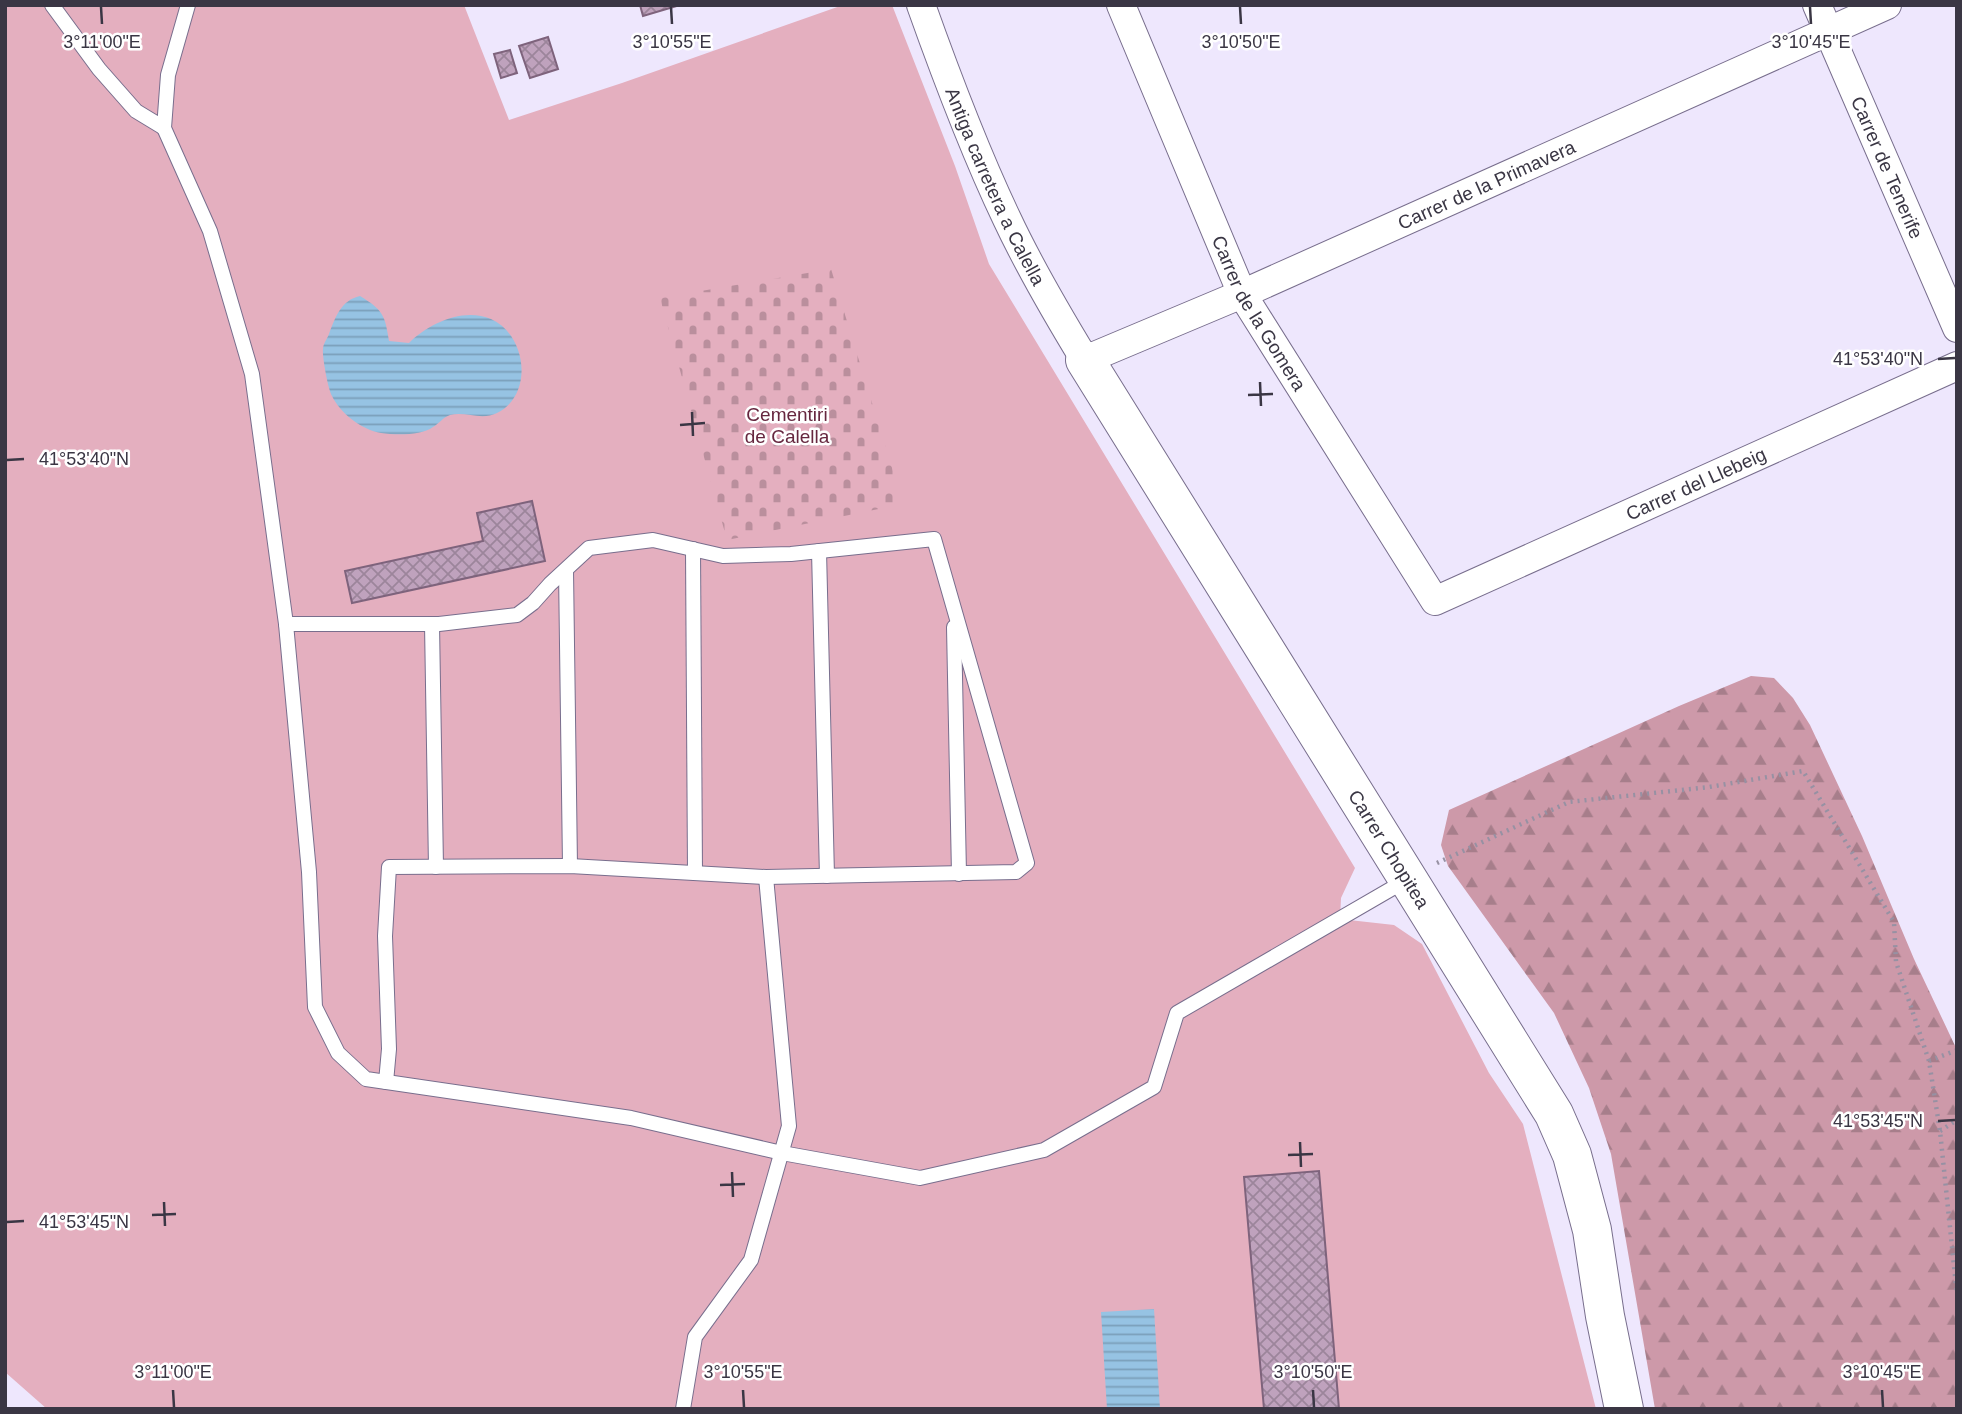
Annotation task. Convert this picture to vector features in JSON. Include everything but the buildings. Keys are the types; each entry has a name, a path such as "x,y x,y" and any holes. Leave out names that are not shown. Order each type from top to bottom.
{"street":[{"name":"Antiga carretera a Calella","path":"921,5 971,139 1008,221 1085,360"},
{"name":"Carrer de la Gomera","path":"1121,5 1242,294 1435,601"},
{"name":"Carrer de Tenerife","path":"1817,5 1957,328"},
{"name":"Carrer de la Primavera","path":"1085,360 1242,294 1887,5"},
{"name":"Carrer Chopitea","path":"1085,360 1421,871 1554,1114 1572,1155 1592,1230 1624,1409"},
{"name":"Carrer del Llebeig","path":"1435,601 1957,366"}],"lane":[{"path":"52,5 99,69 136,111 164,128"},
{"path":"188,5 168,75 164,128 210,231 252,374 286,624 309,872 316,1007 338,1053 366,1079 631,1118 782,1153 920,1178 1044,1150 1154,1087 1177,1013 1421,871"},
{"path":"286,624 432,624 517,615 533,603 589,548 653,540 723,556 819,551 934,539 1027,863 1016,872 766,877 570,866 389,867 385,936 389,1049 386,1082"},
{"path":"693,549 695,873"},
{"path":"819,551 827,876"},
{"path":"566,570 570,866"},
{"path":"954,608 959,874"},
{"path":"432,624 436,867"},
{"path":"683,1409 695,1337 751,1260 789,1126 766,877"}],"path":[{"path":"1421,871 1569,802 1709,787 1804,771 1894,922 1896,962 1929,1061 1940,1131 1957,1295"},
{"path":"1929,1061 1957,1050"},
{"path":"1940,1131 1957,1120"}],"green space":[{"path":"5,5 464,5 509,120 843,5 892,5 955,166 989,264 1355,868 1341,898 1340,919 1394,925 1422,944 1489,1073 1523,1124 1596,1409 47,1409 5,1372"},
{"name":"Cementiri de Calella","path":"831,269 903,504 727,540 660,298"},
{"path":"1751,676 1774,678 1793,698 1810,725 1957,1050 1957,1409 1655,1409 1611,1154 1589,1088 1554,1013 1448,866 1441,845 1449,810"}],"water":[{"path":"360,296 382,314 389,341 409,343 436,324 458,316 491,319 503,327 518,351 521,380 517,393 509,404 497,413 485,416 450,415 428,430 415,433 381,433 359,424 340,409 332,396 323,347 340,310 348,301"},
{"path":"1154,1309 1160,1409 1107,1409 1101,1312"}]}
